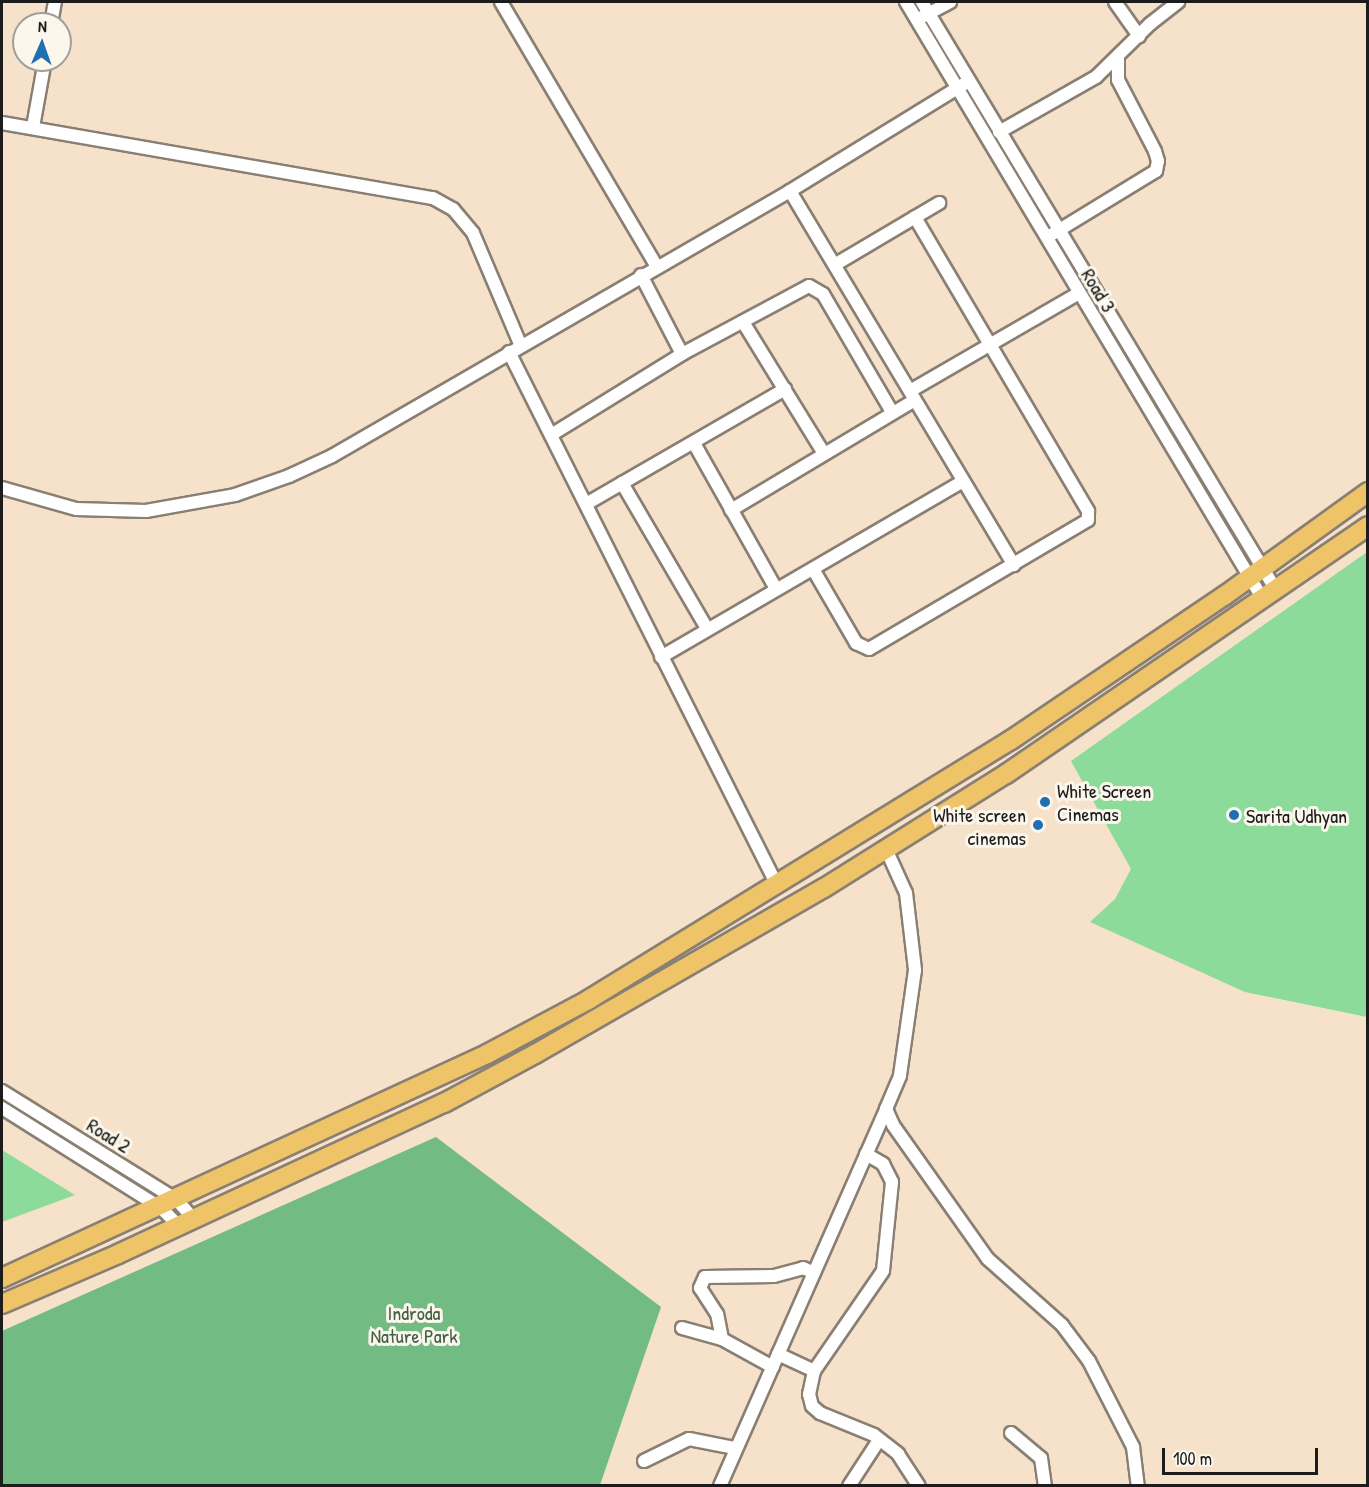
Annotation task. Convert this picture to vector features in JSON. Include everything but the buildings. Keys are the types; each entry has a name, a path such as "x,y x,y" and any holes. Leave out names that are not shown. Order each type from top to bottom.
{"highway":[{"path":"2,1278 169,1204 498,1048 588,1000 1011,740 1255,573 1368,492"},
{"path":"2,1304 118,1254 184,1221 444,1103 903,839 1006,774 1268,591 1368,526"},
{"path":"889,816 903,839"}],"street":[{"path":"501,2 656,265"},
{"name":"Road 3","path":"906,2 1079,293 1268,591"},
{"name":"Road 3","path":"922,2 1058,231 1255,573"},
{"path":"917,20 950,2"},
{"path":"1115,2 1138,36"},
{"path":"999,132 1096,77 1138,36 1178,2"},
{"path":"1046,238 1156,171 1158,161 1155,151 1118,80 1118,57"},
{"path":"33,127 43,72"},
{"path":"2,488 36,500 109,512 146,511 235,495 332,456 656,265 930,109 969,81"},
{"path":"2,123 433,198 453,209 473,233 515,349 551,435 777,885"},
{"path":"790,190 836,264 962,482 1014,565"},
{"path":"836,264 939,203"},
{"path":"813,569 856,643 869,649 1085,525 1089,516 915,217"},
{"path":"641,275 682,354"},
{"path":"551,435 682,354 803,288 815,286 892,412"},
{"path":"731,510 892,412 911,396 990,344 1079,293"},
{"path":"743,322 823,452"},
{"path":"586,504 695,445 786,389"},
{"path":"695,445 776,589"},
{"path":"661,657 706,627 813,569 962,482"},
{"path":"622,483 706,627"},
{"path":"720,1485 900,1076 915,970 906,893 886,849"},
{"name":"Road 2","path":"2,1091 169,1204 184,1221"},
{"name":"Road 2","path":"2,1108 169,1204 184,1221"},
{"path":"886,1108 892,1125 988,1259 1062,1325 1089,1360 1133,1447 1138,1485"},
{"path":"866,1154 883,1164 892,1182 883,1271 814,1371 809,1394 812,1406 879,1440 908,1464 920,1485"},
{"path":"722,1340 717,1314 700,1288 705,1276 774,1276 804,1268 814,1274"},
{"path":"682,1328 722,1340 772,1366"},
{"path":"778,1354 814,1371"},
{"path":"1011,1433 1041,1458 1045,1485"},
{"path":"644,1461 689,1439 735,1448"},
{"path":"849,1485 879,1440"}],"green space":[{"name":"Sarita Udhyan","path":"1367,552 1367,1017 1245,992 1090,922 1115,899 1131,869 1071,761"},
{"name":"Indroda Nature Park","path":"436,1137 661,1307 600,1485 2,1485 2,1331"},
{"path":"2,1150 75,1195 2,1222"}],"place":[{"name":"White Screen Cinemas","path":"1045,802"},
{"name":"Sarita Udhyan","path":"1234,815"},
{"name":"White screen cinemas","path":"1038,825"}]}
